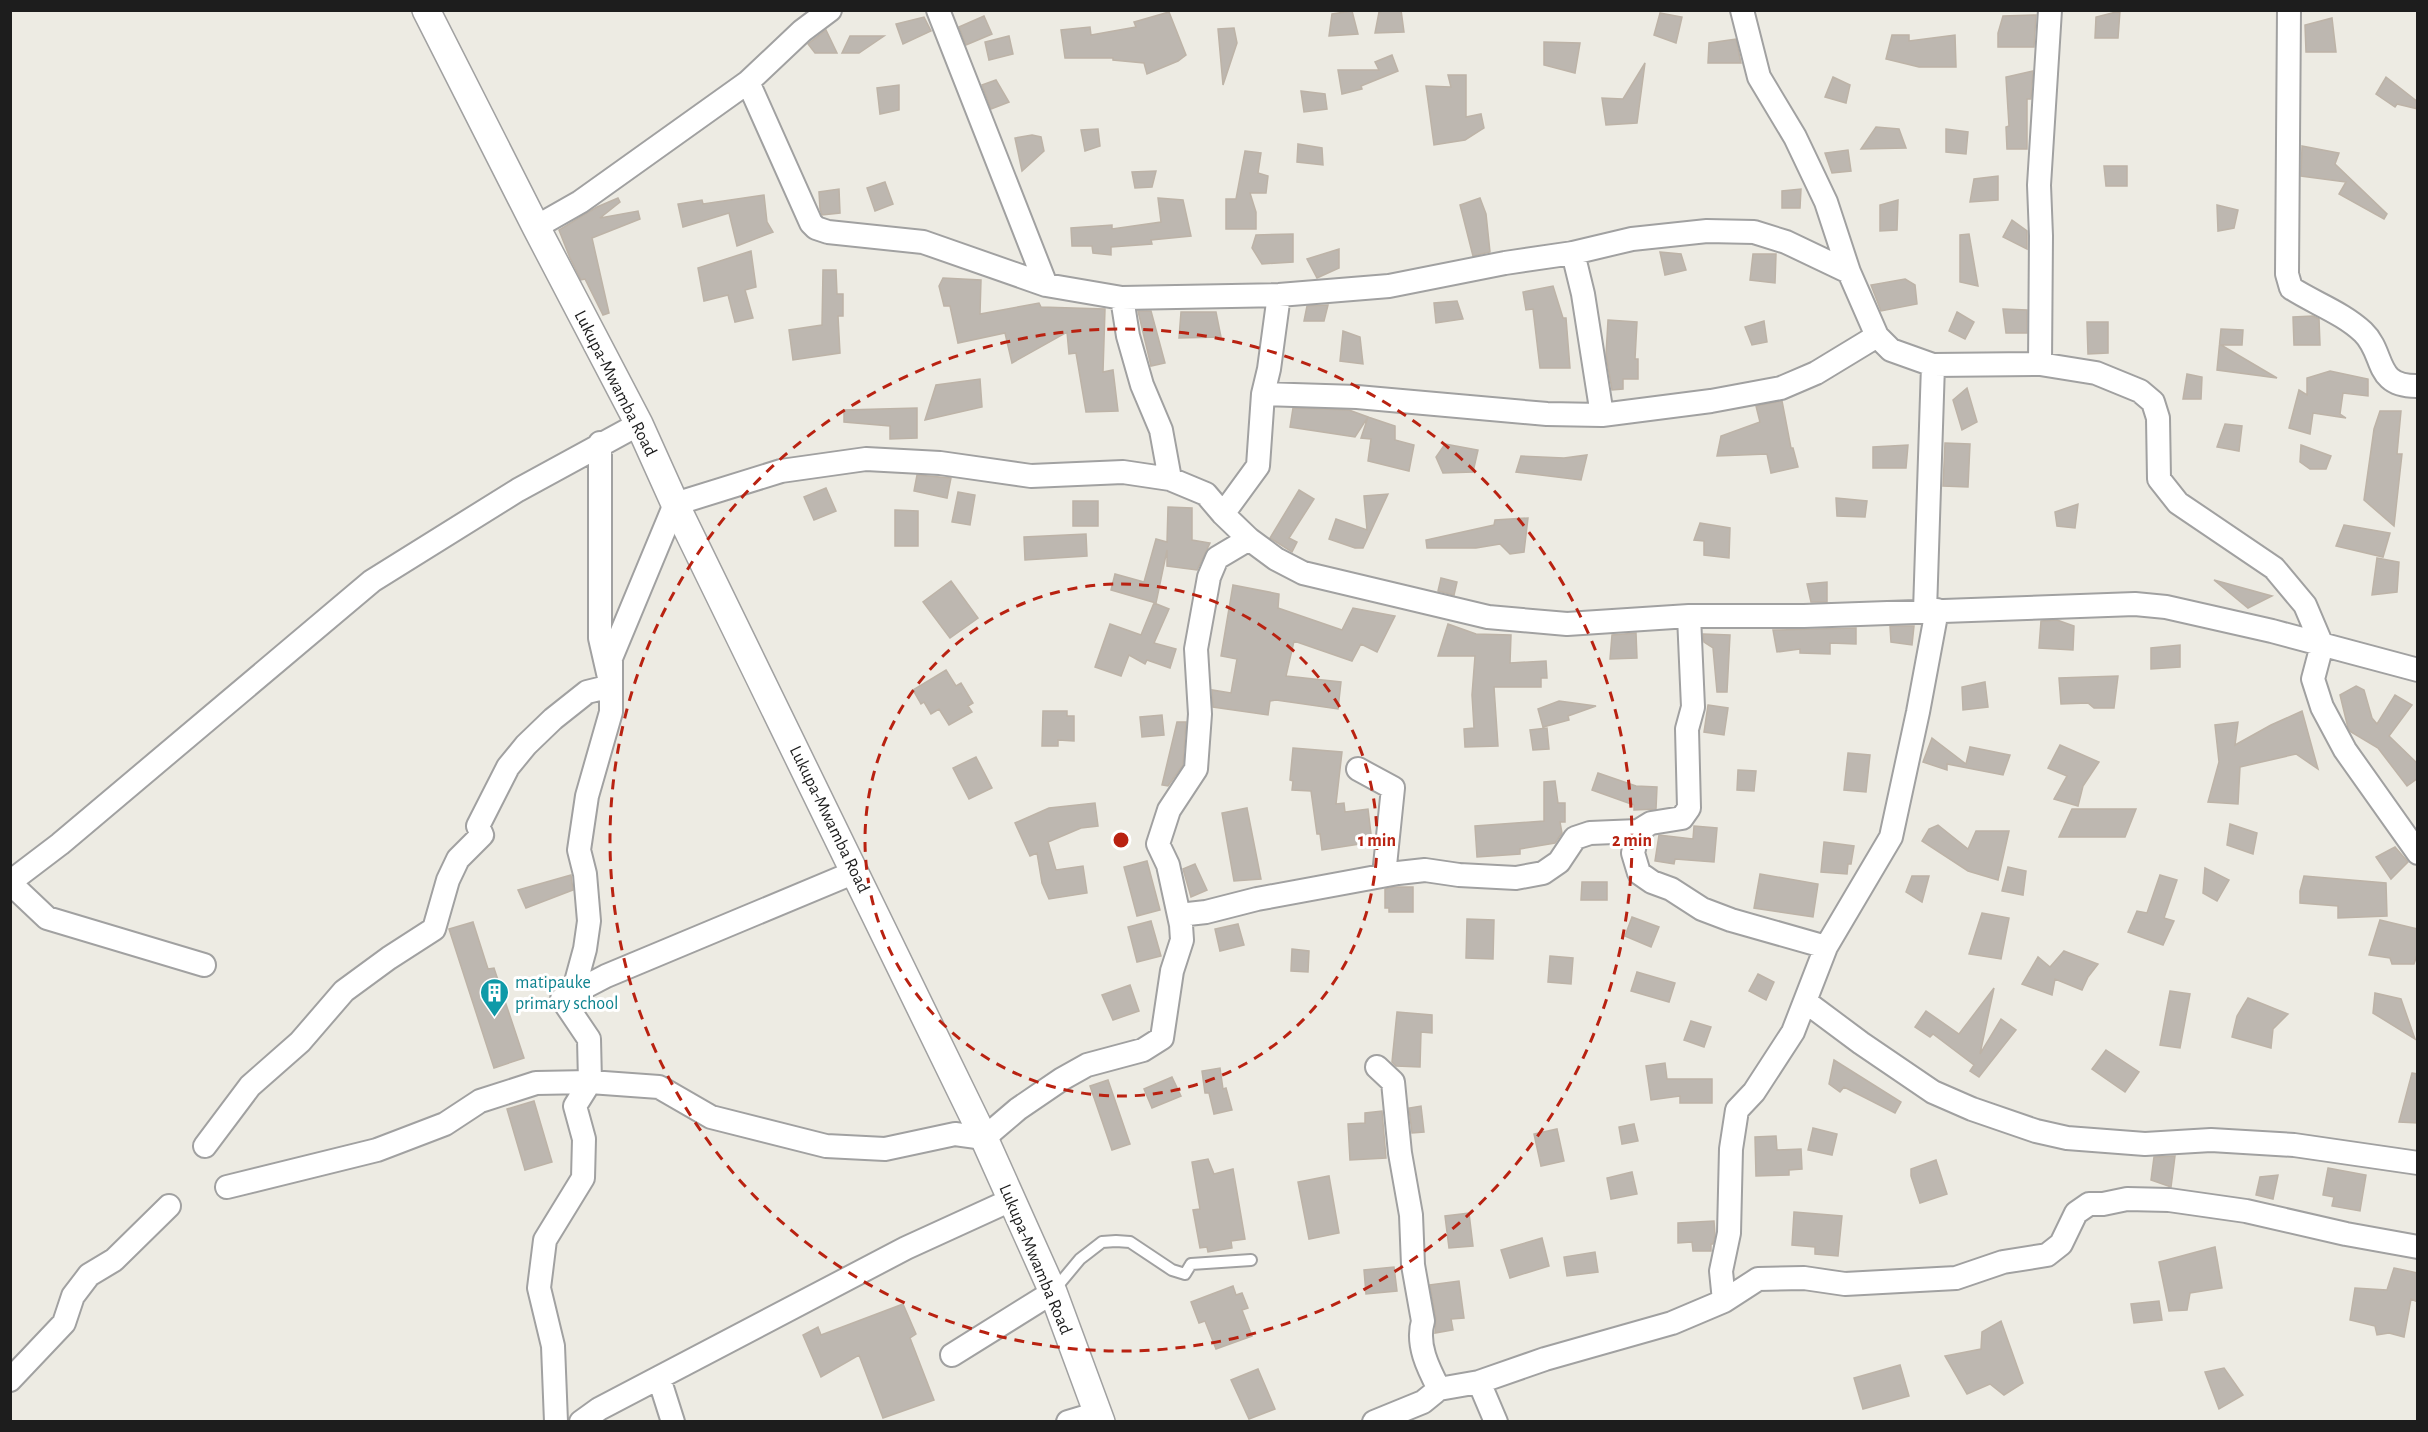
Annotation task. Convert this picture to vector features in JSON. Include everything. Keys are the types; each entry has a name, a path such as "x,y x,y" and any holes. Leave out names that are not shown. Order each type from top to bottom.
{"street":[{"name":"Lukupa-Mwamba Road","path":"426,10 639,424 675,504 984,1137 1053,1292 1100,1417"},
{"path":"536,227 580,202 748,82 802,31 830,10"},
{"path":"938,10 1047,285"},
{"path":"1742,10 1759,77 1796,137 1826,202 1849,272 1877,336 1891,350 1933,365 2040,364 2096,373 2140,391 2153,402 2158,418 2159,479 2178,503 2274,568 2305,605 2322,645 2313,679 2322,707 2344,750 2418,853"},
{"path":"2040,364 2039,185 2050,10"},
{"path":"2289,10 2287,262 2291,288 2364,332 2384,374 2393,382 2418,386"},
{"path":"748,82 811,223 816,228 828,232 923,242 1047,285 1122,298 1279,295 1389,286 1505,263 1573,253 1632,239 1707,231 1754,232 1786,242 1849,272"},
{"path":"1573,253 1583,294 1602,415"},
{"path":"1223,514 1258,466 1263,394 1269,369 1279,295"},
{"path":"1122,298 1128,336 1142,385 1161,430 1170,479"},
{"path":"1263,394 1357,397 1547,414 1602,415 1711,401 1781,388 1816,373 1877,336"},
{"path":"1724,1301 1720,1271 1729,1233 1731,1149 1737,1110 1755,1092 1793,1032 1826,947 1891,837 1918,712 1931,611 1933,365"},
{"path":"204,965 47,918 10,882 60,844 372,581 518,490 600,443 639,424"},
{"path":"600,443 600,638 611,686"},
{"path":"573,993 585,948 589,921 585,874 579,850 587,796 611,712 611,658 675,504 781,471 866,459 940,463 1031,476 1123,472 1170,479 1206,494 1223,514 1250,539 1276,559 1303,573 1488,617 1567,624 1689,616 1804,616 2135,604 2166,607 2272,631 2418,670"},
{"path":"227,1187 377,1150 445,1124 480,1101 536,1083 590,1082 659,1087 711,1117 826,1146 885,1149 956,1134 984,1137 1018,1109 1062,1079 1088,1065 1143,1050 1162,1038 1173,971 1182,940 1168,865 1158,844 1169,810 1196,769 1200,714 1196,649 1209,577 1216,558 1250,539"},
{"path":"1179,915 1206,912 1257,899 1384,875 1425,870 1460,875 1516,878 1543,873 1559,862 1575,838 1590,833 1638,831 1651,824 1682,818 1689,808 1687,729 1693,707 1689,616"},
{"path":"205,1146 250,1086 300,1042 344,991 388,958 434,929 448,880 458,859 482,835 478,826 508,766 553,718 587,692 611,686"},
{"path":"1358,769 1393,788 1384,875"},
{"path":"1638,831 1633,854 1639,873 1652,882 1671,889 1702,909 1731,920 1826,947"},
{"path":"556,1422 553,1346 539,1288 545,1240 583,1178 584,1139 575,1106 590,1082 589,1039 562,999 606,976 855,872"},
{"path":"1806,1002 1933,1092 2036,1131 2067,1137 2145,1143 2220,1140 2283,1144 2418,1162"},
{"path":"1377,1066 1393,1082 1400,1153 1411,1215 1413,1265 1423,1321 1421,1328 1423,1354 1439,1389"},
{"path":"1374,1422 1423,1402 1439,1389 1479,1382 1545,1359 1672,1323 1724,1301 1758,1279 1804,1278 1845,1284 1956,1278 2003,1262 2047,1255 2061,1244 2076,1214 2089,1204 2103,1204 2127,1199 2169,1200 2246,1211 2346,1234 2418,1247"},
{"path":"581,1422 599,1409 906,1248 1011,1200"},
{"path":"10,1380 64,1323 73,1296 89,1275 114,1260 169,1206"},
{"path":"952,1355 1053,1292"},
{"path":"659,1378 673,1422"},
{"path":"1479,1382 1496,1422"},
{"path":"1068,1422 1100,1417"}],"lane":[{"path":"1053,1292 1080,1259 1102,1242 1130,1242 1173,1270 1185,1274 1191,1264 1251,1260"}],"building":[{"path":"1401,10 1404,32 1375,33 1379,12"},
{"path":"1352,11 1358,34 1329,36 1332,14"},
{"path":"2120,11 2118,38 2095,38 2096,17"},
{"path":"1169,12 1186,55 1178,61 1147,74 1144,63 1113,60 1113,58 1065,58 1061,30 1090,27 1091,35 1136,27 1134,22"},
{"path":"1660,13 1682,17 1676,43 1654,35"},
{"path":"2036,15 2034,47 1998,47 1998,33 2003,16"},
{"path":"984,16 992,34 966,45 959,27"},
{"path":"924,17 931,31 903,44 896,24"},
{"path":"2332,18 2336,52 2306,52 2305,25"},
{"path":"1234,28 1237,43 1223,85 1218,29"},
{"path":"826,30 837,53 815,53 808,44"},
{"path":"1892,35 1909,35 1909,41 1955,35 1956,67 1919,67 1886,59"},
{"path":"850,36 884,36 859,53 842,53"},
{"path":"1009,36 1013,54 989,60 985,42"},
{"path":"1736,39 1741,63 1708,63 1709,43"},
{"path":"1544,42 1580,43 1575,73 1544,65"},
{"path":"1392,55 1398,71 1361,86 1362,89 1342,94 1338,70 1379,70 1375,62"},
{"path":"1645,63 1637,123 1606,125 1602,98 1623,99"},
{"path":"2033,71 2031,99 2027,99 2027,149 2007,149 2006,127 2009,126 2006,77"},
{"path":"1448,75 1466,75 1466,117 1481,114 1484,128 1465,140 1434,145 1426,86 1451,87"},
{"path":"1833,77 1850,85 1846,103 1825,97"},
{"path":"2386,77 2418,102 2418,109 2397,104 2395,107 2376,94"},
{"path":"996,80 1009,102 991,109 982,85"},
{"path":"899,85 899,110 880,114 877,88"},
{"path":"1301,91 1325,94 1327,109 1304,112"},
{"path":"1876,127 1899,129 1906,148 1861,149"},
{"path":"1098,129 1100,146 1085,151 1081,130"},
{"path":"1946,129 1968,132 1966,154 1946,152"},
{"path":"1032,135 1041,137 1044,151 1022,171 1015,138"},
{"path":"1298,144 1322,148 1323,165 1297,162"},
{"path":"2302,146 2339,153 2335,164 2387,214 2384,219 2339,194 2346,182 2301,176"},
{"path":"1848,150 1851,171 1832,173 1825,153"},
{"path":"1245,151 1261,153 1258,173 1268,176 1266,193 1250,193 1256,212 1256,229 1226,229 1226,199 1236,199"},
{"path":"2104,166 2127,166 2127,186 2106,186"},
{"path":"1156,171 1152,187 1135,188 1132,172"},
{"path":"1998,176 1998,200 1970,202 1974,179"},
{"path":"885,182 893,204 875,211 867,188"},
{"path":"839,189 840,213 822,215 819,192"},
{"path":"1801,189 1800,208 1782,208 1782,191"},
{"path":"764,195 767,222 773,232 737,246 729,213 683,227 678,204 702,200 703,204"},
{"path":"618,198 620,202 600,218 638,211 640,219 592,238 609,313 603,315 585,279 581,280 559,230 597,207"},
{"path":"1158,198 1183,200 1191,236 1151,240 1152,244 1111,247 1111,255 1093,253 1092,246 1072,246 1071,228 1112,225 1112,229 1161,222"},
{"path":"1480,198 1486,214 1490,252 1473,256 1460,205"},
{"path":"1898,200 1897,230 1880,231 1880,205"},
{"path":"2217,205 2238,210 2234,228 2218,231"},
{"path":"2012,220 2027,231 2027,249 2003,237"},
{"path":"1293,234 1293,262 1262,264 1252,248 1256,235"},
{"path":"1969,234 1978,286 1960,282 1960,235"},
{"path":"1339,249 1339,268 1317,278 1307,259"},
{"path":"751,251 756,287 745,290 753,318 735,322 728,295 704,301 698,268"},
{"path":"1660,252 1681,254 1686,270 1665,275"},
{"path":"1753,254 1776,254 1775,283 1750,280"},
{"path":"823,270 836,270 837,294 843,294 843,316 838,316 840,353 793,360 789,330 822,325"},
{"path":"943,278 981,280 980,314 1039,303 1041,307 1105,309 1103,372 1113,370 1118,411 1086,412 1076,353 1069,354 1067,332 1012,363 1005,333 958,343 950,306 944,306 939,286"},
{"path":"1905,279 1915,285 1917,304 1881,311 1871,285"},
{"path":"1553,286 1563,318 1566,318 1570,368 1540,368 1533,309 1526,310 1523,292"},
{"path":"1457,301 1463,319 1436,323 1434,303"},
{"path":"1328,305 1324,321 1304,321 1307,306"},
{"path":"2003,309 2027,310 2027,333 2006,333"},
{"path":"1138,311 1151,311 1165,363 1151,366"},
{"path":"1181,312 1216,312 1221,337 1179,338"},
{"path":"1957,312 1974,322 1965,339 1949,331"},
{"path":"2313,316 2319,319 2320,345 2294,345 2293,317"},
{"path":"1608,320 1637,322 1635,359 1638,359 1638,379 1623,379 1623,389 1612,390 1606,355"},
{"path":"1764,321 1767,342 1752,345 1745,327"},
{"path":"2087,322 2108,322 2108,353 2088,354"},
{"path":"2221,329 2243,330 2242,345 2221,345 2277,378 2217,370"},
{"path":"1343,331 1360,337 1363,364 1340,361"},
{"path":"2330,371 2368,379 2368,396 2343,393 2340,414 2346,418 2313,413 2310,434 2289,428 2299,390 2307,395 2307,378"},
{"path":"2187,374 2202,377 2201,399 2183,399"},
{"path":"980,379 982,407 925,420 936,385"},
{"path":"1967,388 1977,422 1962,430 1953,400"},
{"path":"1782,401 1791,448 1793,448 1798,467 1771,473 1767,454 1717,456 1721,436 1760,422 1756,406"},
{"path":"917,408 917,438 890,439 890,426 844,422 844,410"},
{"path":"1293,408 1349,410 1368,417 1355,437 1290,427"},
{"path":"2380,411 2401,411 2397,454 2402,454 2394,526 2364,500 2374,429"},
{"path":"1368,417 1395,426 1395,440 1414,445 1409,471 1368,461 1371,439 1361,438"},
{"path":"2225,424 2242,426 2239,451 2217,447"},
{"path":"1945,443 1970,444 1968,487 1943,486"},
{"path":"1445,444 1478,450 1473,472 1443,473 1436,457"},
{"path":"1908,445 1906,468 1873,468 1873,447"},
{"path":"2301,445 2331,456 2326,469 2310,469 2300,462"},
{"path":"1587,455 1581,480 1516,472 1521,456 1564,458"},
{"path":"917,475 951,478 947,498 914,491"},
{"path":"826,488 836,511 814,520 804,497"},
{"path":"1299,490 1314,499 1289,538 1297,542 1292,552 1270,538"},
{"path":"958,492 975,495 970,525 952,522"},
{"path":"1388,494 1363,548 1355,548 1329,539 1336,519 1367,530 1364,496"},
{"path":"1836,498 1867,501 1865,517 1837,516"},
{"path":"1073,501 1098,501 1098,526 1073,526"},
{"path":"2078,504 2075,528 2057,526 2055,512"},
{"path":"1168,507 1192,508 1192,540 1210,543 1197,570 1167,566 1167,550 1156,603 1111,590 1115,574 1144,582 1156,539 1167,542"},
{"path":"895,510 918,511 918,546 895,546"},
{"path":"1528,518 1524,552 1510,554 1500,544 1476,548 1427,548 1426,540 1494,525 1495,520"},
{"path":"1700,523 1730,528 1729,558 1704,555 1704,541 1694,540"},
{"path":"2344,525 2390,533 2383,557 2336,546"},
{"path":"1086,534 1087,556 1025,560 1024,537"},
{"path":"2377,558 2399,562 2397,592 2372,595"},
{"path":"1441,578 1457,582 1454,595 1438,591"},
{"path":"2214,580 2272,596 2248,608"},
{"path":"951,581 978,618 950,638 923,602"},
{"path":"1827,582 1827,602 1811,602 1807,584"},
{"path":"1233,585 1279,594 1278,608 1342,630 1353,608 1395,616 1377,652 1361,644 1352,661 1294,641 1286,676 1341,682 1338,709 1276,700 1270,701 1268,715 1213,707 1212,690 1231,693 1237,659 1221,656"},
{"path":"1154,603 1169,609 1154,643 1176,649 1170,668 1147,660 1145,664 1129,655 1121,676 1095,667 1110,624 1141,635"},
{"path":"2057,620 2074,626 2073,650 2039,648 2041,621"},
{"path":"1448,624 1476,634 1511,635 1510,663 1546,661 1547,678 1541,678 1541,687 1494,687 1498,746 1465,747 1464,729 1474,728 1472,695 1475,656 1438,656"},
{"path":"1890,626 1914,626 1912,645 1891,642"},
{"path":"1856,628 1856,644 1830,643 1830,654 1800,653 1800,649 1777,652 1773,630"},
{"path":"1636,633 1637,658 1610,659 1612,635"},
{"path":"1703,634 1730,635 1727,692 1717,692 1713,648 1704,642"},
{"path":"2180,645 2180,667 2151,669 2151,648"},
{"path":"946,670 956,686 961,683 973,703 968,706 972,712 949,725 939,709 931,714 924,702 921,704 913,690"},
{"path":"2118,676 2114,708 2094,708 2088,703 2061,704 2059,678"},
{"path":"1985,682 1988,707 1963,710 1962,687"},
{"path":"2356,686 2364,690 2372,718 2377,724 2395,695 2412,705 2389,736 2418,764 2418,778 2407,786 2378,748 2348,728 2340,695"},
{"path":"1559,701 1596,706 1568,716 1569,720 1543,727 1538,709"},
{"path":"1708,705 1728,708 1724,735 1704,732"},
{"path":"1043,711 1067,711 1067,716 1074,716 1074,741 1058,740 1058,746 1042,746"},
{"path":"2302,711 2318,769 2296,754 2240,767 2238,804 2208,802 2219,762 2215,725 2238,722 2235,745"},
{"path":"1162,715 1164,735 1142,737 1140,717"},
{"path":"1177,722 1186,722 1183,765 1168,786 1162,785"},
{"path":"1547,728 1549,749 1533,750 1530,730"},
{"path":"1932,738 1966,764 1970,747 2010,755 2003,775 1947,764 1947,770 1923,762"},
{"path":"2060,745 2099,762 2083,786 2078,806 2054,799 2067,776 2048,768"},
{"path":"1293,748 1342,752 1336,804 1344,803 1345,812 1368,809 1372,842 1322,850 1320,834 1317,834 1311,791 1292,790 1293,781 1290,780"},
{"path":"1848,753 1870,755 1866,792 1844,790"},
{"path":"976,757 992,788 969,799 953,768"},
{"path":"1738,770 1756,771 1754,791 1737,790"},
{"path":"1598,773 1636,786 1657,787 1656,809 1634,810 1634,805 1592,790"},
{"path":"1555,781 1558,803 1565,803 1565,822 1560,822 1562,833 1555,843 1520,849 1520,854 1477,857 1475,826 1544,821 1544,782"},
{"path":"1095,803 1098,826 1081,828 1048,842 1056,870 1083,866 1087,893 1049,899 1042,883 1037,853 1030,856 1015,823 1049,808"},
{"path":"1247,808 1261,879 1234,881 1222,813"},
{"path":"2072,809 2136,809 2125,837 2059,837"},
{"path":"2230,824 2257,833 2253,854 2227,845"},
{"path":"1938,825 1968,849 1976,831 2009,831 1998,880 1968,871 1922,841 1929,829"},
{"path":"1694,826 1717,828 1714,862 1675,859 1674,864 1655,861 1659,835 1693,839"},
{"path":"1824,842 1854,846 1847,874 1821,872"},
{"path":"2395,847 2408,862 2391,879 2376,857"},
{"path":"1147,861 1160,910 1137,916 1124,867"},
{"path":"1195,864 1207,890 1191,897 1183,869"},
{"path":"2008,867 2026,871 2023,895 2002,891"},
{"path":"2205,868 2229,880 2217,901 2203,893"},
{"path":"1760,874 1818,884 1813,917 1754,908"},
{"path":"571,875 573,890 526,908 518,890"},
{"path":"2160,875 2177,880 2164,918 2174,921 2163,945 2128,932 2137,911 2147,913"},
{"path":"1912,876 1929,876 1922,902 1906,892"},
{"path":"2304,876 2386,883 2387,916 2338,918 2338,906 2300,903"},
{"path":"1582,882 1607,882 1607,900 1581,900"},
{"path":"1413,887 1413,912 1389,912 1389,908 1385,908 1385,889"},
{"path":"1982,913 2009,918 2001,959 1969,954"},
{"path":"1632,917 1659,927 1651,947 1625,936"},
{"path":"1467,919 1494,920 1493,959 1466,958"},
{"path":"2380,920 2418,929 2418,952 2414,964 2392,964 2390,958 2369,955"},
{"path":"1151,921 1161,956 1137,962 1128,927"},
{"name":"matipauke primary school","path":"473,922 488,969 494,968 524,1058 494,1068 449,929"},
{"path":"1238,924 1244,945 1220,951 1215,929"},
{"path":"1292,949 1309,951 1308,972 1291,971"},
{"path":"2064,951 2098,964 2082,990 2055,979 2052,995 2022,984 2038,957 2050,967"},
{"path":"1550,956 1573,958 1571,984 1548,982"},
{"path":"1637,972 1675,983 1669,1002 1631,991"},
{"path":"1758,974 1774,982 1766,1000 1749,991"},
{"path":"1130,985 1139,1011 1113,1020 1102,995"},
{"path":"1994,988 1980,1054 2001,1019 2016,1030 1979,1077 1970,1071 1974,1065 1933,1034 1930,1037 1915,1027 1926,1011 1959,1034"},
{"path":"2170,991 2190,994 2180,1048 2160,1045"},
{"path":"2375,993 2401,999 2415,1039 2373,1013"},
{"path":"2248,998 2288,1014 2273,1029 2271,1048 2232,1037 2237,1016"},
{"path":"1397,1012 1432,1015 1432,1033 1421,1032 1420,1067 1396,1066 1392,1062"},
{"path":"1691,1021 1711,1027 1704,1047 1684,1040"},
{"path":"2106,1050 2139,1072 2125,1092 2092,1069"},
{"path":"1834,1060 1901,1102 1895,1113 1844,1087 1840,1092 1829,1084"},
{"path":"1665,1063 1667,1079 1712,1079 1712,1103 1680,1103 1680,1096 1651,1100 1646,1066"},
{"path":"1220,1068 1223,1089 1226,1088 1232,1110 1214,1114 1209,1093 1205,1093 1202,1071"},
{"path":"2412,1073 2418,1074 2418,1123 2399,1122"},
{"path":"1172,1077 1181,1096 1152,1108 1144,1089"},
{"path":"1108,1080 1130,1144 1112,1150 1090,1086"},
{"path":"534,1101 552,1162 525,1170 507,1109"},
{"path":"1421,1106 1424,1132 1412,1133 1409,1108"},
{"path":"1382,1111 1386,1158 1350,1160 1348,1124 1365,1123 1365,1113"},
{"path":"1634,1124 1638,1141 1622,1144 1619,1127"},
{"path":"1813,1128 1837,1134 1832,1155 1808,1150"},
{"path":"1557,1129 1564,1161 1541,1166 1534,1134"},
{"path":"1776,1136 1777,1150 1801,1149 1802,1169 1789,1170 1789,1175 1756,1176 1755,1137"},
{"path":"2175,1156 2171,1187 2151,1180 2154,1157"},
{"path":"1208,1159 1214,1174 1233,1169 1245,1239 1231,1241 1232,1248 1208,1252 1207,1247 1200,1248 1193,1210 1200,1209 1192,1162"},
{"path":"1936,1160 1947,1194 1920,1203 1911,1169"},
{"path":"2328,1168 2366,1175 2360,1211 2332,1206 2334,1197 2323,1195"},
{"path":"1632,1172 1637,1194 1611,1199 1607,1178"},
{"path":"2278,1175 2273,1199 2256,1195 2260,1177"},
{"path":"1329,1176 1339,1233 1309,1239 1298,1182"},
{"path":"1794,1212 1842,1216 1838,1256 1815,1254 1815,1247 1792,1245"},
{"path":"1469,1213 1473,1246 1449,1248 1445,1216"},
{"path":"1714,1221 1715,1235 1711,1251 1693,1251 1692,1242 1678,1243 1678,1223"},
{"path":"1542,1238 1549,1266 1510,1278 1501,1250"},
{"path":"2215,1247 2222,1288 2190,1293 2187,1310 2169,1311 2159,1262"},
{"path":"1595,1252 1598,1272 1567,1276 1564,1257"},
{"path":"1394,1267 1397,1291 1366,1294 1364,1270"},
{"path":"2394,1268 2418,1273 2418,1302 2411,1299 2404,1337 2389,1333 2377,1335 2375,1326 2350,1320 2355,1288 2387,1290"},
{"path":"1459,1281 1464,1318 1451,1319 1453,1330 1435,1333 1436,1319 1430,1285"},
{"path":"1233,1286 1236,1295 1242,1293 1248,1308 1242,1310 1252,1336 1216,1349 1205,1321 1199,1323 1191,1302"},
{"path":"2159,1301 2162,1320 2134,1323 2131,1304"},
{"path":"903,1304 916,1334 910,1338 934,1400 883,1418 859,1355 821,1377 803,1335 818,1327 821,1335"},
{"path":"2001,1321 2023,1383 2004,1395 1990,1384 1967,1394 1945,1356 1981,1349 1982,1332"},
{"path":"1900,1365 1909,1396 1863,1409 1854,1378"},
{"path":"2224,1368 2243,1395 2219,1409 2205,1372"},
{"path":"1258,1369 1275,1409 1249,1419 1231,1380"}],"place":[{"name":"matipauke primary school","path":"494,1018"}]}
